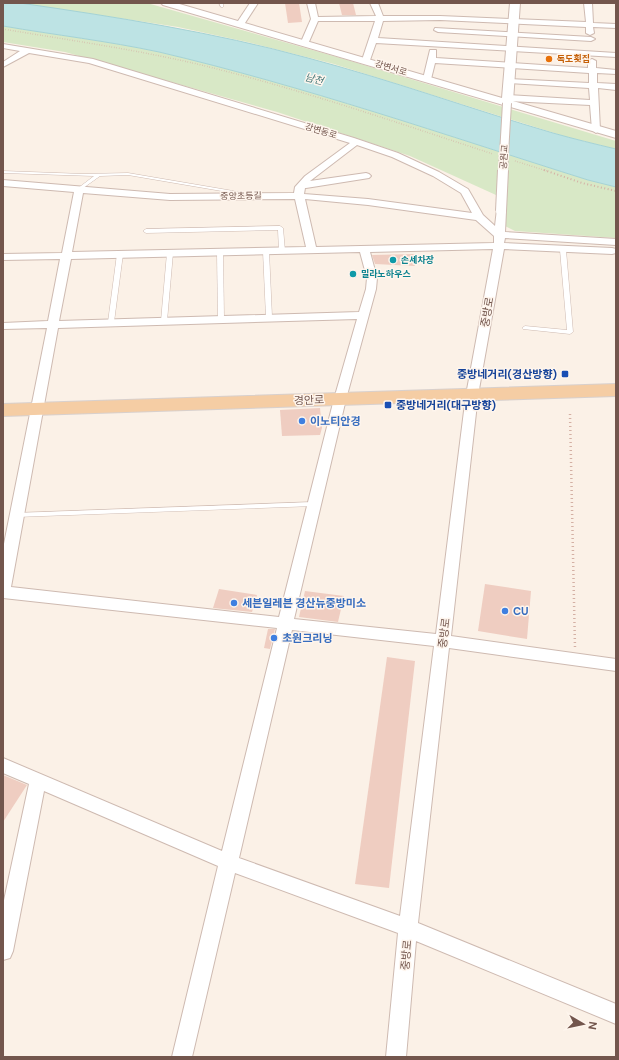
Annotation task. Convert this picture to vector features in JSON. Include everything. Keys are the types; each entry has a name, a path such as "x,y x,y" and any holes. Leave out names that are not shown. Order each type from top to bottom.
{"main road":[{"name":"경안로","path":"3,410 616,390"}],"street":[{"name":"강변서로","path":"166,3 305,42 427,79 508,100 596,130 616,135"},
{"path":"240,24 254,3"},
{"path":"305,42 315,19 312,3"},
{"path":"366,60 380,18 374,3"},
{"path":"515,3 508,100 595,103"},
{"path":"588,3 596,130"},
{"path":"315,19 440,18 514,20 616,26"},
{"path":"427,79 440,18"},
{"path":"438,30 591,39"},
{"path":"373,40 616,55"},
{"name":"강변동로","path":"3,46 90,61 395,155 436,174 465,191 479,217 499,240"},
{"path":"3,65 28,50"},
{"path":"431,60 616,72"},
{"path":"509,81 616,87"},
{"name":"공원교","path":"501,211 508,100"},
{"path":"312,250 299,196 301,186 308,178 356,142"},
{"path":"301,186 366,176"},
{"name":"중앙초등길","path":"3,183 170,197 299,196 368,202 479,217"},
{"path":"79,190 36,409 3,592 443,641 616,665"},
{"name":"중방로","path":"396,1057 408,928 472,395 499,240 501,211"},
{"path":"3,257 364,249 499,240 616,242"},
{"path":"499,240 563,250 616,251"},
{"path":"182,1057 314,504 340,399 372,284 372,278 364,249"},
{"path":"3,326 363,314"},
{"path":"3,765 228,862 408,928 616,1014"},
{"path":"3,951 38,780"}],"lane":[{"path":"3,172 23,174 128,174 254,196"},
{"path":"79,190 100,174"},
{"path":"146,231 280,228 282,251"},
{"path":"525,328 570,332 563,250"},
{"path":"266,251 269,317"},
{"path":"220,252 221,319"},
{"path":"164,321 170,253"},
{"path":"111,322 120,254"},
{"path":"16,515 314,504"}],"path":[{"path":"3,30 125,49 197,64 316,97 494,154"},
{"path":"509,159 582,183 616,190"},
{"path":"570,414 575,650"}],"green space":[{"path":"20,3 147,3 344,59 616,141 616,149 567,137 334,64 247,42 178,27"},
{"path":"3,26 140,48 213,65 321,96 588,180 616,187 616,238 515,231 505,226 507,200 410,156 277,112 65,52 3,42"}],"water":[{"name":"남천","path":"3,3 20,3 128,20 236,40 308,58 553,133 616,149 616,187 588,180 321,96 213,65 140,48 3,26"}],"building":[{"path":"285,3 299,3 302,22 288,23"},
{"path":"339,3 353,3 356,15 342,15"},
{"name":"손세차장","path":"416,254 415,266 375,264 372,255"},
{"path":"320,408 322,428 320,435 282,436 280,410"},
{"name":"CU","path":"485,584 531,591 527,639 478,631"},
{"name":"세븐일레븐 경산뉴중방미소","path":"219,589 257,595 252,612 213,608"},
{"path":"305,591 344,596 338,622 299,617"},
{"path":"268,629 275,629 270,649 264,648"},
{"path":"387,657 415,661 389,888 355,884"},
{"path":"3,775 27,785 3,822"}],"place":[{"name":"독도횟집","path":"549,59"},
{"name":"손세차장","path":"393,260"},
{"name":"밀라노하우스","path":"353,274"},
{"name":"중방네거리(경산방향)","path":"565,374"},
{"name":"중방네거리(대구방향)","path":"388,405"},
{"name":"이노티안경","path":"302,421"},
{"name":"세븐일레븐 경산뉴중방미소","path":"234,603"},
{"name":"CU","path":"505,611"},
{"name":"초원크리닝","path":"274,638"}]}
